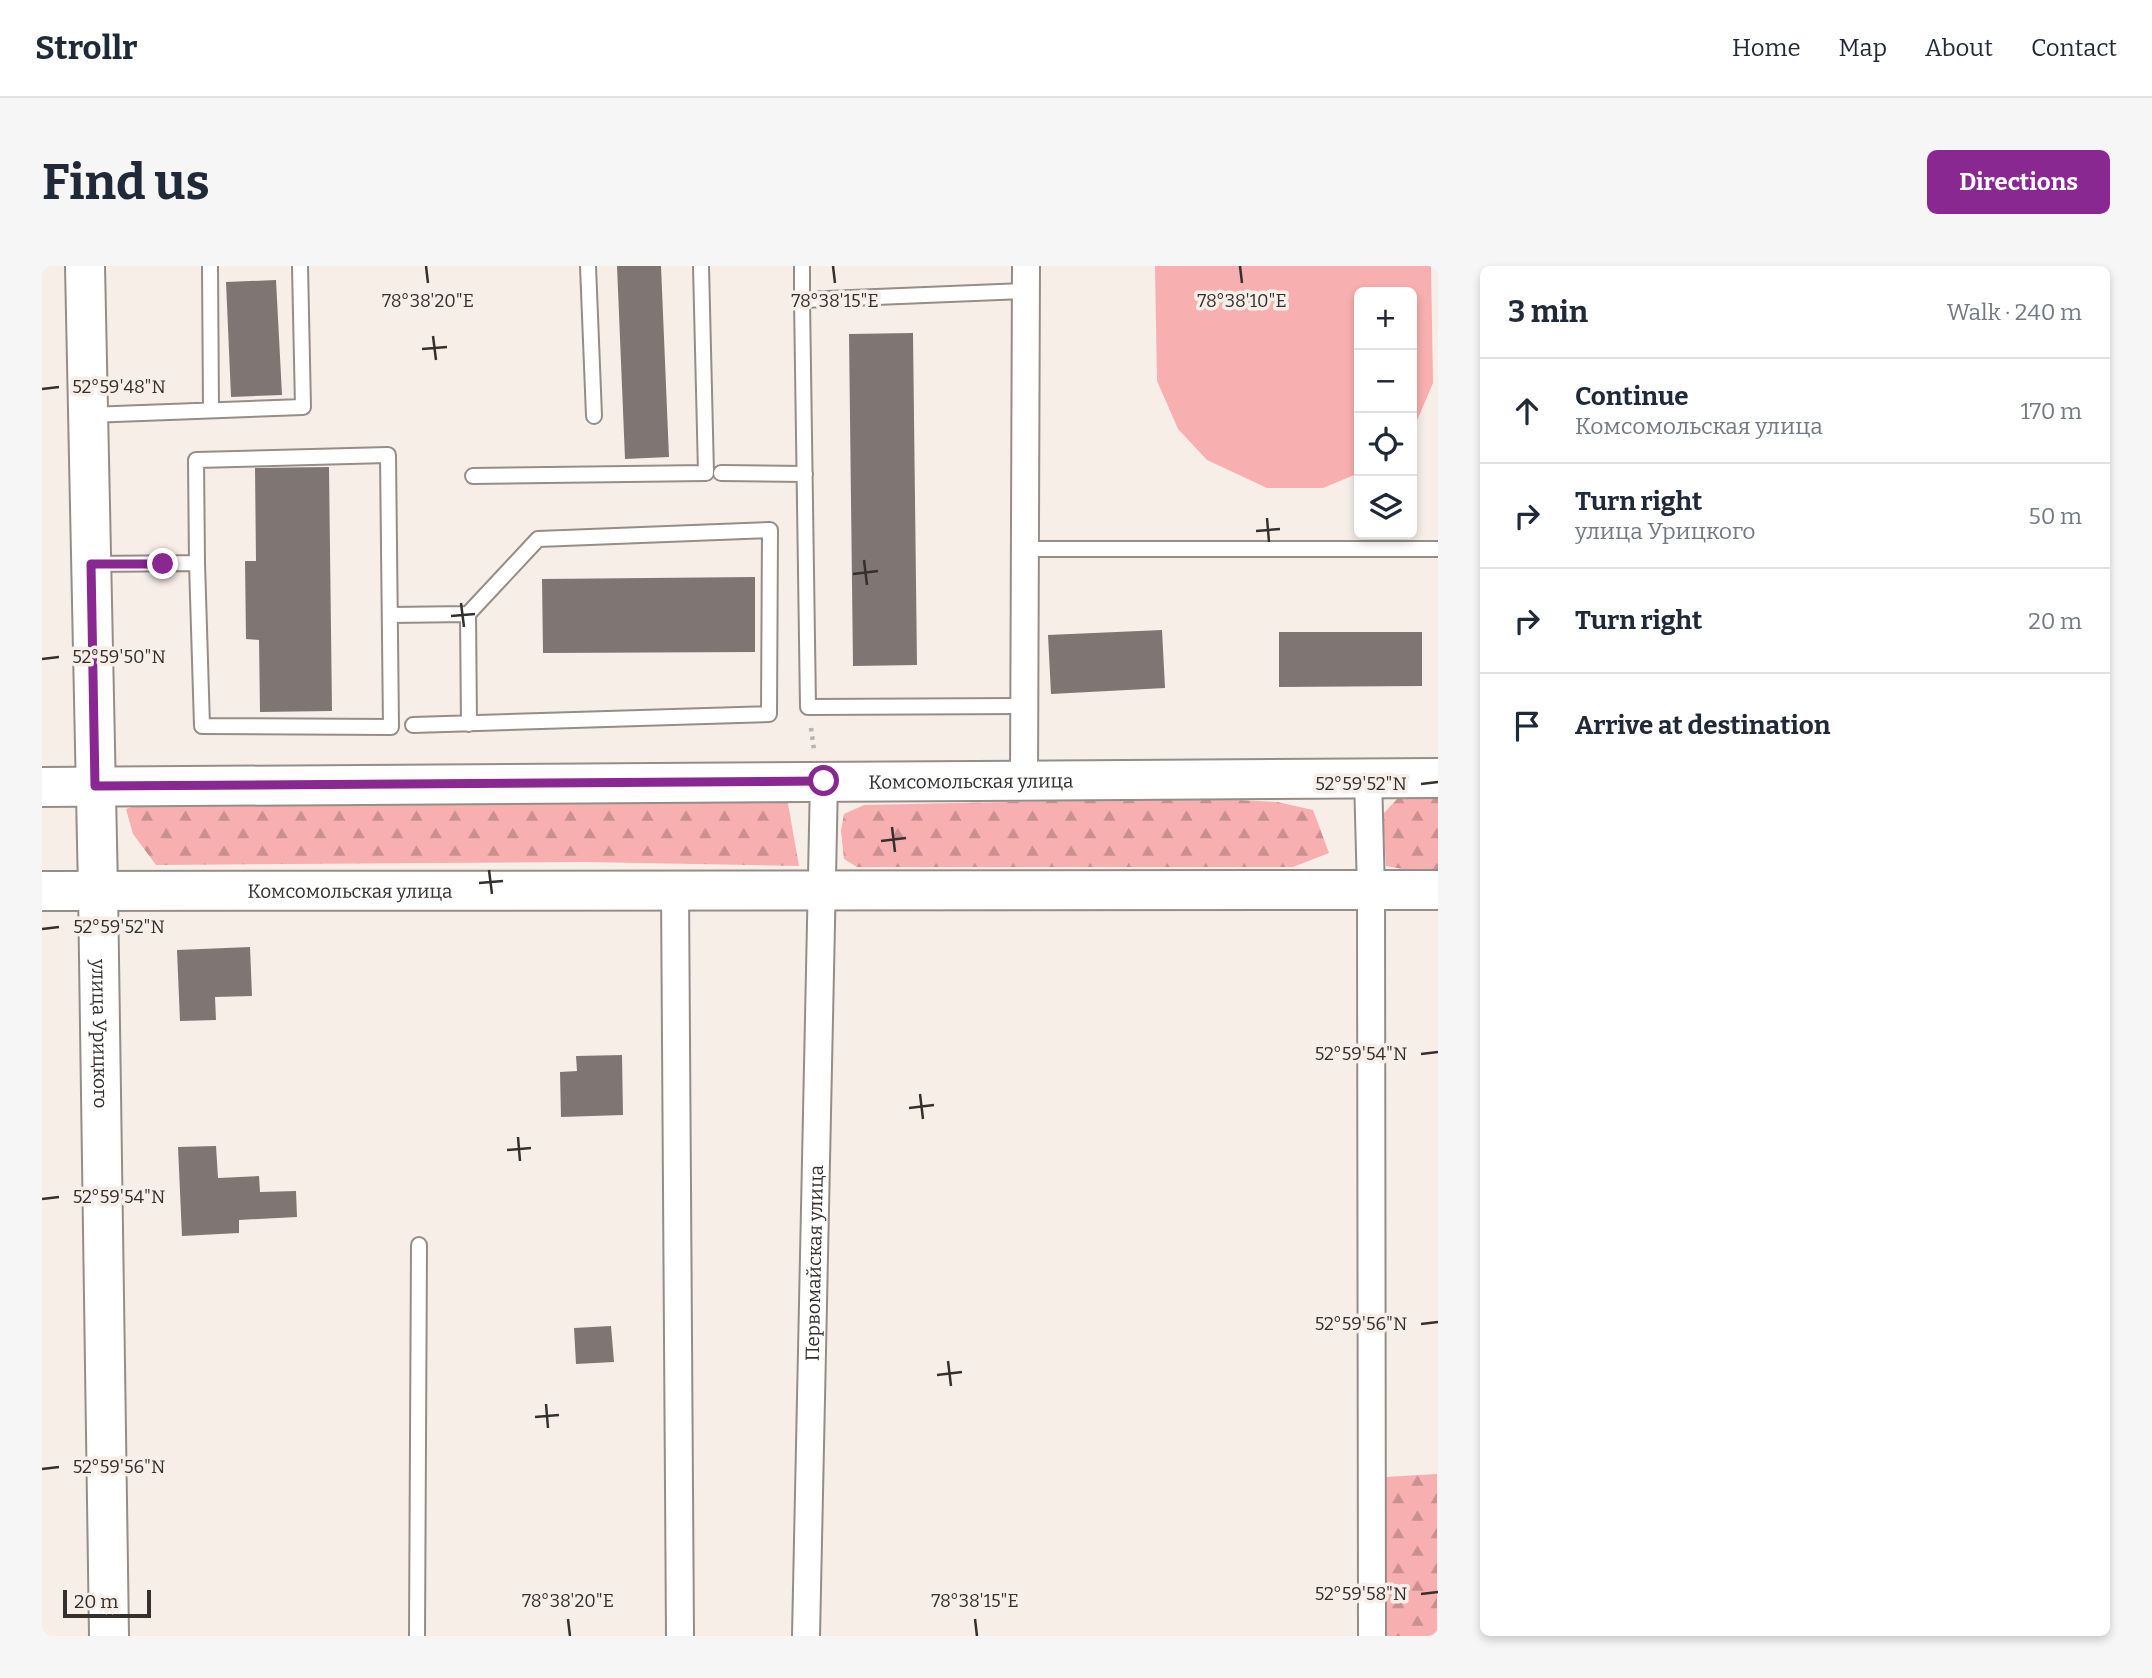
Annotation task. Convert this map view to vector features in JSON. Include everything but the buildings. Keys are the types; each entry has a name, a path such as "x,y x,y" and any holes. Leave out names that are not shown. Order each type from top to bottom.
{"street":[{"name":"улица Урицкого","path":"85,266 109,1636"},
{"path":"1024,780 1026,278"},
{"path":"1368,777 1371,891 1372,1636"},
{"name":"Комсомольская улица","path":"42,787 1438,778"},
{"name":"Первомайская улица","path":"806,1636 824,781"},
{"path":"676,890 680,1636"},
{"name":"Комсомольская улица","path":"42,891 1438,890"}],"lane":[{"path":"210,266 211,410"},
{"path":"88,415 303,407 300,266"},
{"path":"589,266 594,416"},
{"path":"473,476 706,472 701,266"},
{"path":"802,266 808,707 1024,706"},
{"path":"803,300 1026,278"},
{"path":"388,456 391,727 202,726 197,563 196,460 388,456"},
{"path":"721,473 805,474"},
{"path":"413,725 469,724 769,714 770,530 538,539 468,614 469,724"},
{"path":"1025,549 1438,549"},
{"path":"91,564 197,563"},
{"path":"390,615 468,614"},
{"path":"417,1636 419,1245"}],"path":[{"path":"808,707 815,757 824,781"}],"green space":[{"path":"1155,266 1431,266 1433,383 1417,421 1417,287 1354,287 1354,475 1323,488 1267,488 1207,460 1178,429 1157,381"},
{"path":"1438,794 1438,875 1386,866 1383,814 1400,796"},
{"path":"156,798 787,798 799,866 584,862 156,865 133,834 126,809"},
{"path":"1197,798 1277,802 1313,810 1329,853 1293,867 857,867 844,859 841,831 844,814 864,805"},
{"path":"1437,1474 1437,1636 1384,1636 1385,1477"}],"route":[{"path":"163,564 91,564 95,786 824,781"}]}
